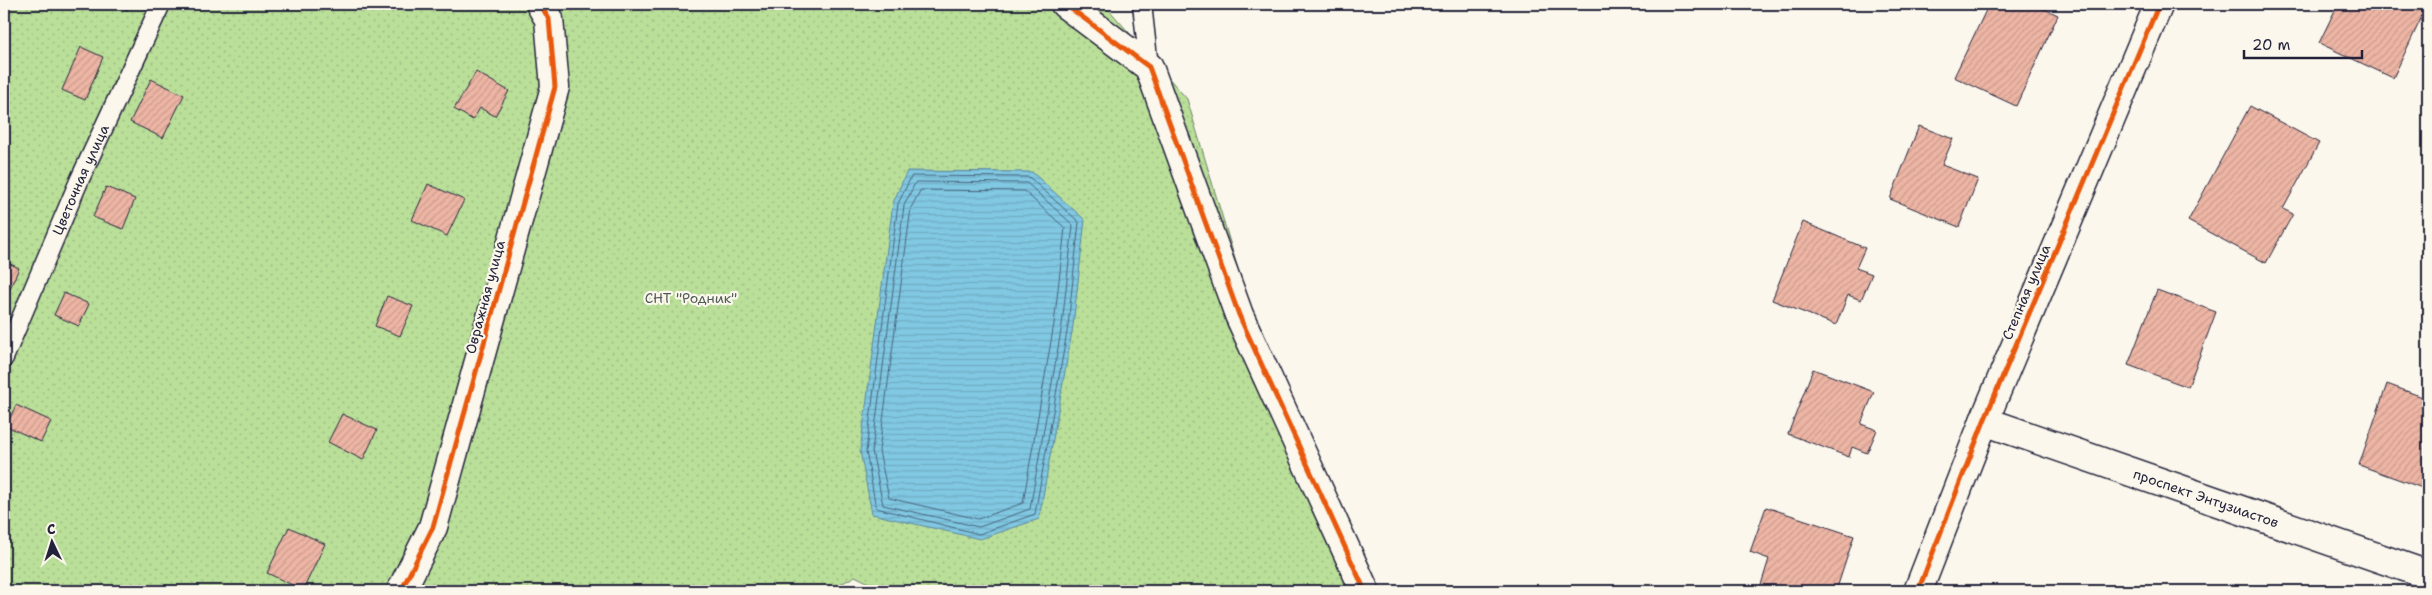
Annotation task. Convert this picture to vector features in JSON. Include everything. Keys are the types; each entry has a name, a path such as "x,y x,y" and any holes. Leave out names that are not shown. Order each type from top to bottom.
{"street":[{"name":"Овражная улица","path":"401,591 433,527 555,87 549,19 540,4"},
{"path":"1066,4 1149,67 1239,315 1365,591"},
{"name":"Степная улица","path":"1918,591 1984,421 2159,4"},
{"name":"проспект Энтузиастов","path":"1984,421 2428,575"}],"lane":[{"name":"Цветочная улица","path":"4,358 78,181 162,4"},
{"path":"1142,4 1149,67"}],"green space":[{"name":"СНТ \"Родник\"","path":"4,4 1104,4 1187,99 1250,309 1379,591 885,591 855,576 829,591 4,591"}],"water":[{"path":"907,171 1032,172 1085,220 1073,326 1039,519 980,539 872,514 860,451 893,203"}],"building":[{"path":"115,4 130,4 127,10"},
{"path":"1989,4 2033,4 2058,15 2016,106 1954,77"},
{"path":"2338,4 2417,4 2426,8 2393,78 2319,43"},
{"path":"81,47 103,57 85,100 62,90"},
{"path":"476,72 509,91 495,116 480,108 473,120 454,109"},
{"path":"151,79 184,95 163,138 130,122"},
{"path":"2250,106 2319,143 2283,209 2293,214 2266,263 2188,221"},
{"path":"1919,126 1953,139 1942,165 1978,179 1959,227 1890,199"},
{"path":"428,184 464,200 447,236 412,220"},
{"path":"106,187 135,199 123,229 93,217"},
{"path":"1803,222 1865,248 1856,268 1872,274 1861,300 1848,295 1836,325 1772,300"},
{"path":"4,261 19,268 5,300 4,299"},
{"path":"2157,290 2216,312 2188,387 2128,365"},
{"path":"64,293 89,304 79,326 54,315"},
{"path":"387,296 413,306 400,336 375,326"},
{"path":"1813,369 1874,392 1861,424 1877,430 1867,453 1852,447 1849,457 1788,434"},
{"path":"2387,384 2428,399 2428,490 2359,465"},
{"path":"16,405 51,421 41,442 6,426"},
{"path":"342,414 377,430 363,460 328,442"},
{"path":"1766,507 1854,536 1836,591 1771,591 1760,588 1769,559 1750,552"},
{"path":"289,527 325,544 303,590 267,573"}],"cycle path":[{"path":"401,591 433,527 555,87 549,19 540,4"},
{"path":"1065,4 1149,67 1239,315 1365,591"},
{"path":"1918,591 1984,421 2159,4"}]}
